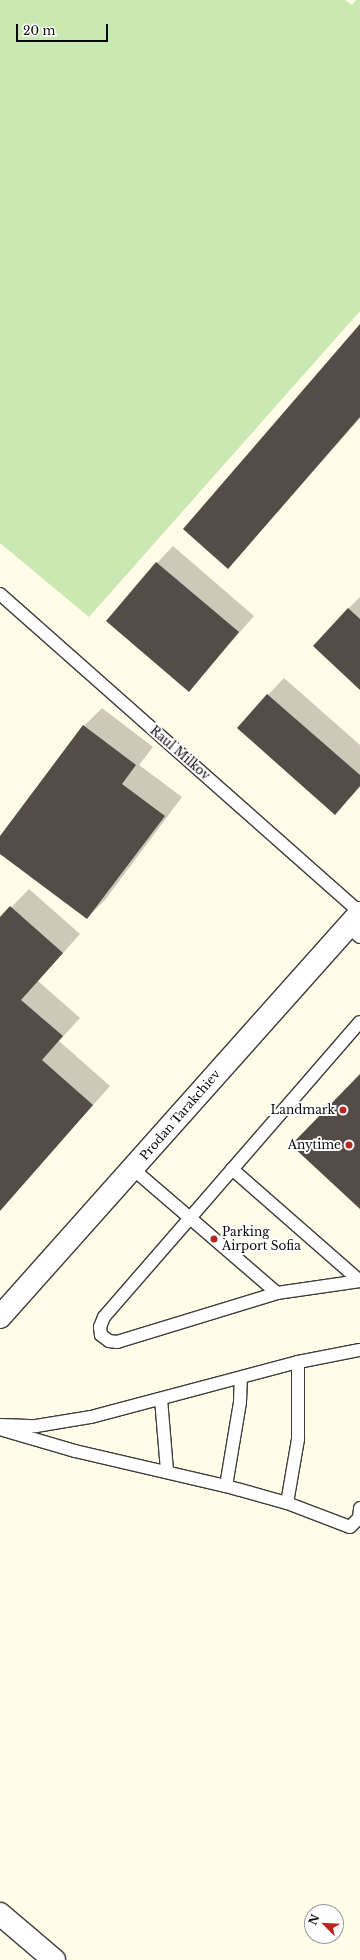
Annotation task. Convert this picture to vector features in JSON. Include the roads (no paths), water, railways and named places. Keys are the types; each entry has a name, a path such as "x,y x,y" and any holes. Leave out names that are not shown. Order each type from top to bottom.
{"street":[{"name":"Prodan Tarakchiev","path":"0,1318 357,922"},
{"path":"0,1914 54,1960"}],"lane":[{"name":"Raul Milkov","path":"0,594 357,922"},
{"path":"360,1022 104,1317 100,1327 105,1338 117,1342 277,1293 360,1281"},
{"path":"133,1169 277,1293"},
{"path":"232,1169 360,1281"},
{"path":"0,1425 36,1426 83,1419 298,1362 360,1350"},
{"path":"287,1503 298,1439 298,1362"},
{"path":"226,1486 240,1402 241,1378"},
{"path":"161,1399 167,1471"},
{"path":"0,1429 75,1451 167,1471 287,1503 350,1527 359,1518 360,1508"}],"place":[{"name":"Landmark","path":"343,1110"},
{"name":"Anytime","path":"349,1145"},
{"name":"Parking Airport Sofia","path":"214,1239"}]}
